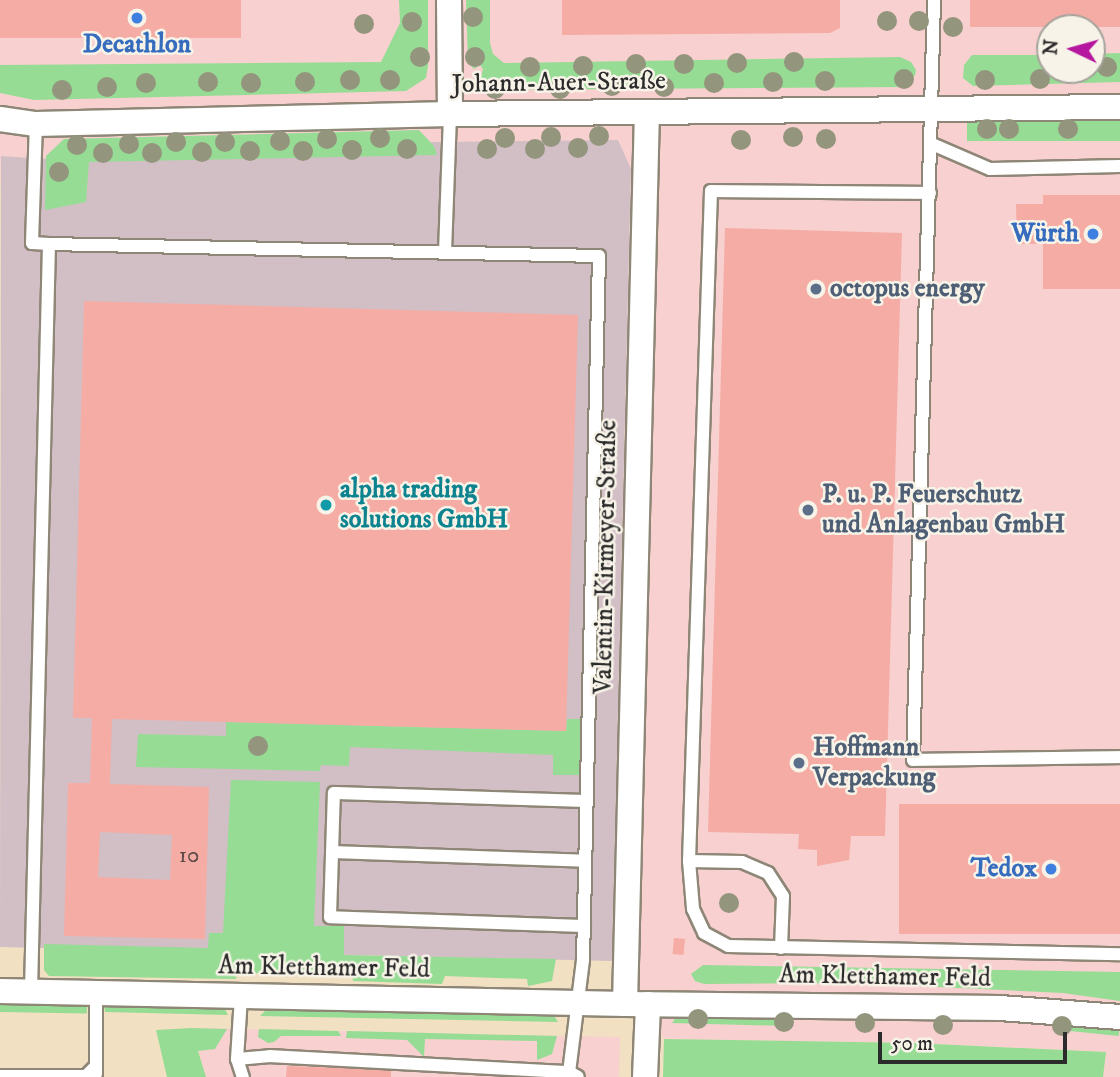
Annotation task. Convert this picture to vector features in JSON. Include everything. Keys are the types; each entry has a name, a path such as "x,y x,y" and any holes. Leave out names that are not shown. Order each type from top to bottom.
{"street":[{"path":"449,0 450,114"},
{"name":"Johann-Auer-Straße","path":"0,119 36,124 450,114 1120,107"},
{"name":"Valentin-Kirmeyer-Straße","path":"636,1004 647,112"},
{"name":"Am Kletthamer Feld","path":"0,991 636,1004 1000,1008 1120,1017"},
{"path":"636,1004 645,1077"}],"lane":[{"path":"934,0 913,760 1120,757"},
{"path":"445,252 450,114"},
{"path":"36,124 32,243 600,256 584,926 574,1074 270,1056 237,1059"},
{"path":"932,144 990,169 1120,166"},
{"path":"930,193 711,191 690,861 693,909 704,933 728,946 1120,954"},
{"path":"31,991 49,244"},
{"path":"584,926 330,917 334,793 587,801"},
{"path":"332,852 585,861"},
{"path":"690,861 742,862 768,873 783,896 780,948"},
{"path":"0,1076 86,1076 96,1071 96,994"},
{"path":"241,997 237,1059 243,1077"}],"shaded area":[{"path":"0,0 1120,0 1120,1077 1103,1077 1106,1052 914,1043 664,1039 612,961 631,169 67,146 46,159 1,156 0,194"},
{"path":"618,140 631,169 612,961 0,947 1,156 46,159 66,146"},
{"path":"192,1028 620,1037 619,1077 206,1077"}],"green space":[{"path":"399,0 428,0 426,78 406,91 34,100 0,93 0,65 381,62 400,23"},
{"path":"466,0 490,0 490,43 493,54 504,63 900,57 911,62 916,70 906,87 490,90 480,81 483,69 480,65 474,69 468,62"},
{"path":"1120,53 1120,82 1106,82 1106,54"},
{"path":"972,55 1036,55 1036,84 1046,84 973,86 963,78 964,65"},
{"path":"967,119 1120,119 1120,141 967,141"},
{"path":"419,130 434,146 437,155 89,162 86,202 45,210 46,156 64,139"},
{"path":"567,719 580,719 580,775 553,775 553,755 350,747 349,766 321,765 320,771 136,767 138,734 226,736 226,722 566,731"},
{"path":"231,780 320,782 314,926 344,926 344,955 556,959 552,981 528,986 527,979 445,976 442,984 353,981 352,975 237,973 236,979 49,976 44,970 44,944 208,948 209,933 223,933"},
{"path":"703,965 1120,972 1120,1001 1063,993 852,983 704,984 695,981 691,974"},
{"path":"0,1003 87,1005 87,1014 0,1012"},
{"path":"104,1004 223,1006 228,1015 105,1012"},
{"path":"269,1007 553,1014 558,1022 260,1016"},
{"path":"788,1016 787,1026 672,1023 676,1017"},
{"path":"1071,1022 1120,1027 1119,1036 1070,1031"},
{"path":"227,1029 215,1049 198,1051 206,1077 167,1077 156,1030"},
{"path":"259,1029 338,1031 341,1036 281,1036 268,1043 258,1037"},
{"path":"347,1031 557,1036 552,1054 537,1060 537,1041 425,1039 424,1057 407,1040 346,1038"},
{"path":"664,1039 914,1043 1106,1052 1103,1077 663,1077"}],"building":[{"name":"Decathlon","path":"0,0 241,0 241,38 0,38"},
{"path":"562,0 840,0 840,28 830,33 562,35"},
{"path":"970,0 1120,0 1120,27 1106,27 1106,14 1036,14 1036,27 970,27"},
{"path":"1043,195 1120,195 1120,289 1043,289 1043,244 1017,244 1016,204 1043,204"},
{"path":"725,228 902,233 885,836 851,836 849,860 817,866 817,850 798,849 799,834 708,832"},
{"name":"alpha trading solutions GmbH","path":"84,301 578,315 566,731 112,719 110,784 209,787 205,939 64,936 68,783 90,783 92,718 73,718","holes":["100,832 172,835 170,880 98,877"]},
{"path":"899,804 1120,804 1120,934 899,934"},
{"path":"674,938 685,939 684,955 673,954"},
{"path":"287,1066 391,1070 391,1077 286,1077"}],"place":[{"name":"Decathlon","path":"137,18"},
{"name":"Würth","path":"1093,234"},
{"name":"octopus energy","path":"816,289"},
{"name":"alpha trading solutions GmbH","path":"326,505"},
{"name":"P. u. P. Feuerschutz und Anlagenbau GmbH","path":"808,510"},
{"name":"Hoffmann Verpackung","path":"799,763"},
{"name":"Tedox","path":"1051,869"}]}
